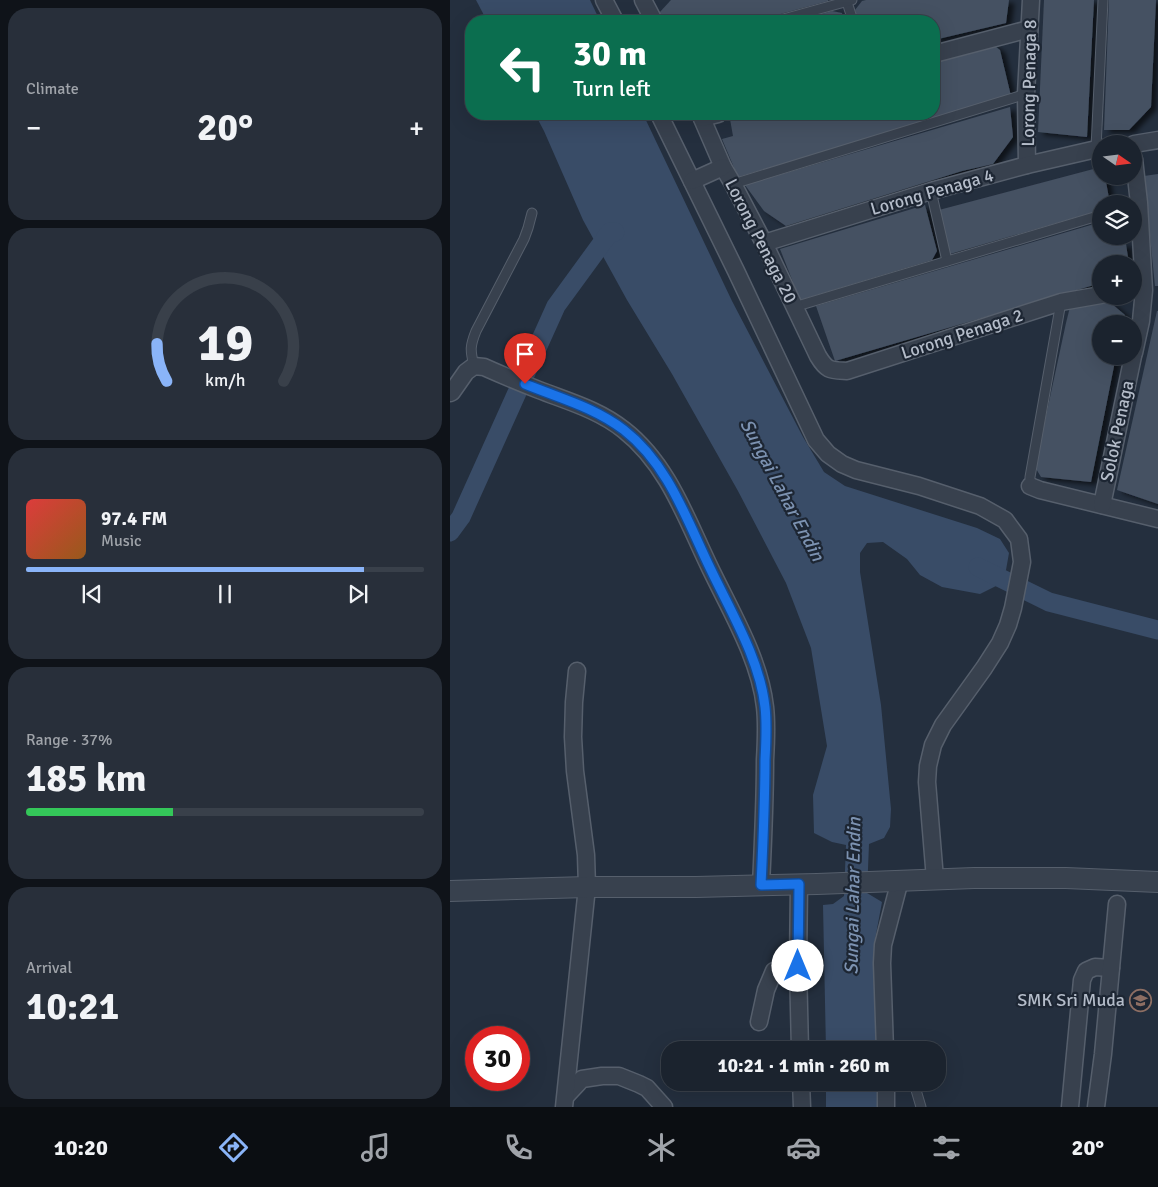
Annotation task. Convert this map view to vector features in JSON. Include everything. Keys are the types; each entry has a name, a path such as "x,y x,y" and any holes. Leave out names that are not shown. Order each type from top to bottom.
{"street":[{"path":"604,0 611,15"},
{"path":"645,0 651,15"},
{"name":"Lorong Penaga 8","path":"1027,165 1026,94 1031,0"},
{"path":"940,52 1029,29"},
{"path":"662,120 736,270 816,440 828,454 842,464 856,470 919,486 980,506 1005,520 1019,539 1022,562 1008,625 1000,644 943,725 933,745 928,766 927,782 935,879"},
{"name":"Lorong Penaga 20","path":"703,120 723,167 764,243 824,367"},
{"path":"1142,143 1158,140"},
{"name":"Lorong Penaga 4","path":"764,243 931,191 1092,150"},
{"path":"692,181 723,167"},
{"name":"Solok Penaga","path":"1140,245 1145,291 1142,315"},
{"name":"Lorong Penaga 2","path":"824,367 834,370 847,370 1061,302 1092,297"},
{"name":"Solok Penaga","path":"1102,505 1131,365"},
{"path":"450,393 466,372 474,366 484,367 539,390 574,402 610,420 626,431 658,466 675,493 757,670 765,706 765,789 761,885"},
{"path":"1030,486 1158,519"},
{"path":"565,1101 587,887 586,855 575,771 573,737 577,670"},
{"path":"450,891 587,887 696,887 935,879 1066,878 1158,882"},
{"path":"885,1041 882,945 900,880"},
{"path":"800,1041 798,966 808,884"},
{"path":"1096,1107 1103,1054 1117,904"},
{"path":"759,1022 766,990 774,971 798,966"},
{"path":"1070,1107 1082,980 1086,971 1095,967 1111,968"},
{"path":"1076,1053 1103,1054"},
{"path":"565,1101 582,1079 619,1076 647,1088 664,1107"},
{"path":"801,1091 802,1107"},
{"path":"886,1091 886,1107"}],"lane":[{"path":"1099,135 1104,0"},
{"path":"798,15 850,1 852,15"},
{"path":"733,184 1026,94"},
{"path":"931,191 947,261"},
{"path":"474,366 470,352 472,341 524,239 532,213"},
{"path":"794,307 1092,218"},
{"path":"1030,486 1061,302"},
{"path":"916,1091 921,1107"}],"water":[{"path":"476,0 590,0 597,15 484,15"},
{"name":"Sungai Lahar Endin","path":"538,120 646,120 732,301 803,437 824,472 845,486 977,528 1000,539 1009,553 1006,570 996,586 980,594 942,587 920,575 907,559 883,542 867,543 860,553 860,572 881,705 891,809 890,827 884,838 869,844 867,893 882,902 874,945 877,1041 826,1041 823,905 833,904 844,896 846,845 832,842 814,833 813,795 827,746 811,648 786,583 738,491 672,374 627,300 583,220"},
{"path":"826,1091 878,1091 879,1107 826,1107"}],"building":[{"path":"671,0 828,0 777,15 660,15 659,13"},
{"path":"1009,0 1006,23 940,39 940,15 856,15 855,10 862,1"},
{"path":"1044,0 1094,0 1087,137 1038,132"},
{"path":"1109,0 1156,0 1151,107 1129,130 1104,130"},
{"path":"832,11 842,13 842,15 819,15"},
{"path":"992,44 1000,50 1011,96 940,117 940,58"},
{"path":"1010,107 1013,137 993,164 962,171 786,226 764,211 745,185"},
{"path":"730,120 930,120 738,177 722,139 733,136"},
{"path":"1092,169 1092,185 1107,185 1108,195 1092,195 1092,213 950,254 939,210"},
{"path":"1158,174 1158,286 1155,286 1144,176"},
{"path":"925,205 937,251 932,260 800,300 780,249"},
{"path":"1092,225 1092,245 1126,245 1128,255 1092,255 1092,286 835,361 816,306"},
{"path":"1092,301 1092,305 1113,305 1125,315 1092,315 1092,365 1114,365 1091,482 1041,477 1035,467 1070,307"},
{"path":"1158,311 1158,504 1117,490"}],"waterway":[{"path":"450,532 461,517 556,306 610,232 615,232"},
{"path":"978,567 1049,602 1158,630"}],"place":[{"name":"SMK Sri Muda","path":"1141,1000"}],"route":[{"path":"525,384 592,410 626,431 641,446 658,466 675,493 739,628 757,670 765,706 765,789 761,885 799,884 798,966"}]}
